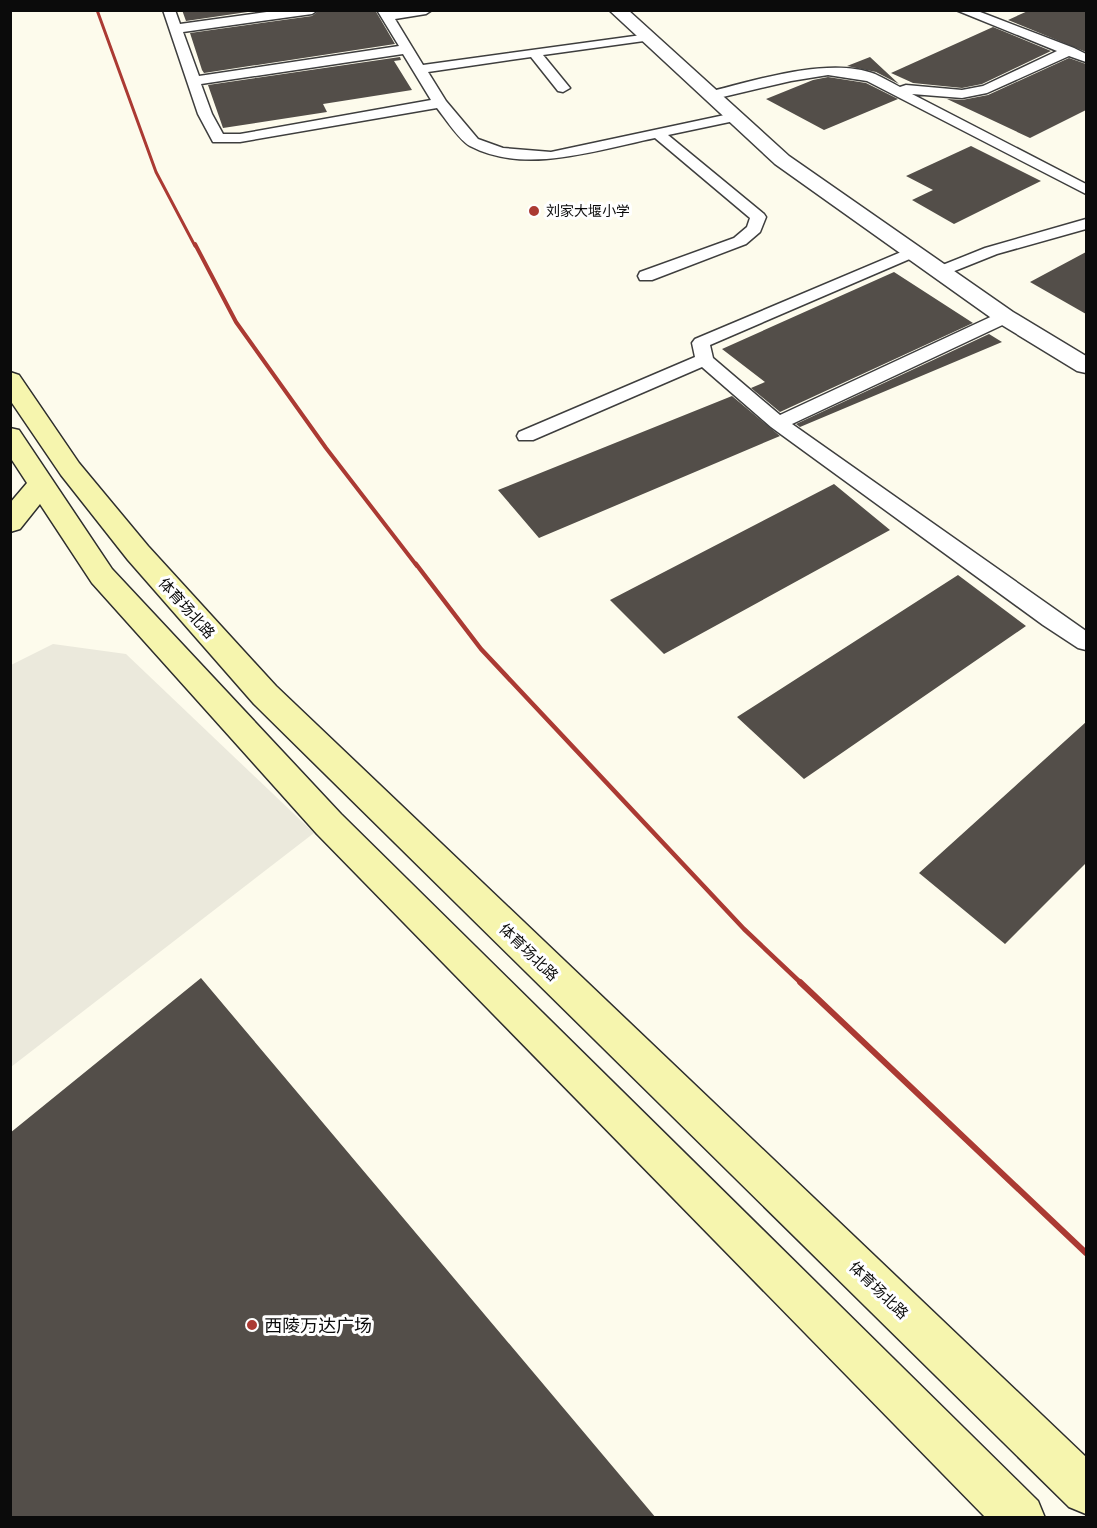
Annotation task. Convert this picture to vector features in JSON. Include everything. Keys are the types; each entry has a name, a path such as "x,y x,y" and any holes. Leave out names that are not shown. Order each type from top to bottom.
{"main road":[{"name":"体育场北路","path":"10,380 70,469 138,553 265,695 1086,1490"},
{"path":"10,436 102,576 237,726 329,824 1021,1518"},
{"path":"10,522 41,484"}],"street":[{"path":"618,10 782,160 1005,317 1086,366"}],"lane":[{"path":"169,10 205,114 218,139 240,138 441,103"},
{"path":"175,29 312,10"},
{"path":"426,10 385,13 441,103 473,142 501,152 551,156 734,117"},
{"path":"962,10 1086,58"},
{"path":"421,69 644,36"},
{"path":"194,81 408,49"},
{"path":"893,88 932,93 971,92 987,89 1069,51"},
{"path":"534,53 563,88"},
{"path":"710,96 790,76 828,71 870,77 1086,190"},
{"path":"646,276 740,241 754,230 758,217 657,133"},
{"path":"940,271 991,251 1086,224"},
{"path":"913,252 701,343 704,360 778,423 1051,620 1086,642"},
{"path":"778,423 1005,317"},
{"path":"526,436 704,360"}],"shaded area":[{"path":"53,644 126,654 314,833 11,1067 11,665"}],"building":[{"path":"182,10 261,10 186,21"},
{"path":"320,10 375,10 395,44 204,73 202,70 190,33 312,16"},
{"path":"1030,10 1086,10 1086,52 1008,20"},
{"path":"993,27 1051,51 982,84 962,88 913,83 891,73"},
{"path":"400,57 401,60 394,61 412,90 323,104 327,112 223,128 208,85"},
{"path":"870,57 899,84 876,72 847,66"},
{"path":"1069,58 1086,64 1086,110 1030,138 947,99 962,100 988,95"},
{"path":"828,77 866,83 898,99 824,130 766,99 813,80"},
{"path":"971,146 1041,181 954,224 912,200 933,190 906,176"},
{"path":"1086,252 1086,314 1030,282"},
{"path":"894,272 973,323 780,412 751,388 765,382 722,349"},
{"path":"989,334 1002,342 800,427 796,424"},
{"path":"732,396 780,436 539,538 498,490"},
{"path":"834,484 890,530 664,654 610,600"},
{"path":"958,575 1026,626 804,779 737,717"},
{"path":"1086,722 1086,863 1005,944 919,873"},
{"name":"西陵万达广场","path":"201,978 656,1518 10,1518 10,1133"}],"railway":[{"path":"97,10 156,172 195,246"},
{"path":"195,244 236,322 326,448 417,566"},
{"path":"416,564 481,649 744,929 801,983"},
{"path":"800,982 1086,1253"}],"place":[{"name":"刘家大堰小学","path":"534,211"},
{"name":"西陵万达广场","path":"252,1325"}]}
